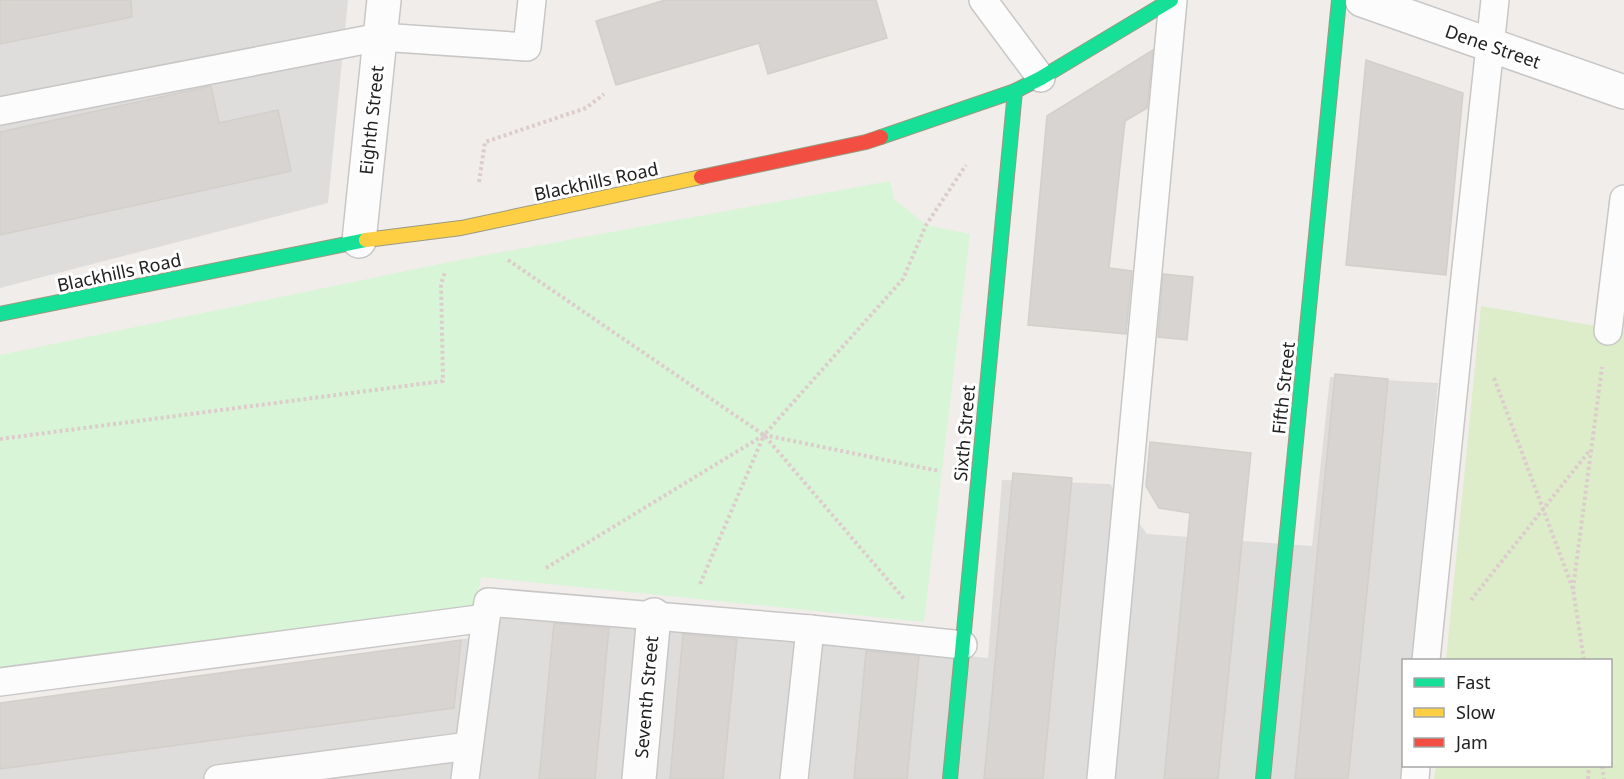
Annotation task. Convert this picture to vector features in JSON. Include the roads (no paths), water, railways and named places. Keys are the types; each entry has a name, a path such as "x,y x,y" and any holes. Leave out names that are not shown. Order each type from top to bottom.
{"street":[{"name":"Eighth Street","path":"359,241 384,0"},
{"name":"Blackhills Road","path":"0,314 359,241 461,228 866,142 1015,91 1172,0"},
{"name":"Fifth Street","path":"1263,779 1339,0"},
{"name":"Dene Street","path":"1362,0 1624,92"},
{"name":"Sixth Street","path":"950,779 1015,91"},
{"name":"Seventh Street","path":"639,779 669,617"}],"lane":[{"path":"0,111 380,37 527,47 532,0"},
{"path":"983,0 1041,78"},
{"path":"1101,779 1172,0"},
{"path":"1426,659 1496,0"},
{"path":"1608,331 1624,199"},
{"path":"0,682 487,610 669,617 963,645"},
{"path":"465,779 487,610"},
{"path":"794,779 810,629"},
{"path":"218,779 469,746"}]}
